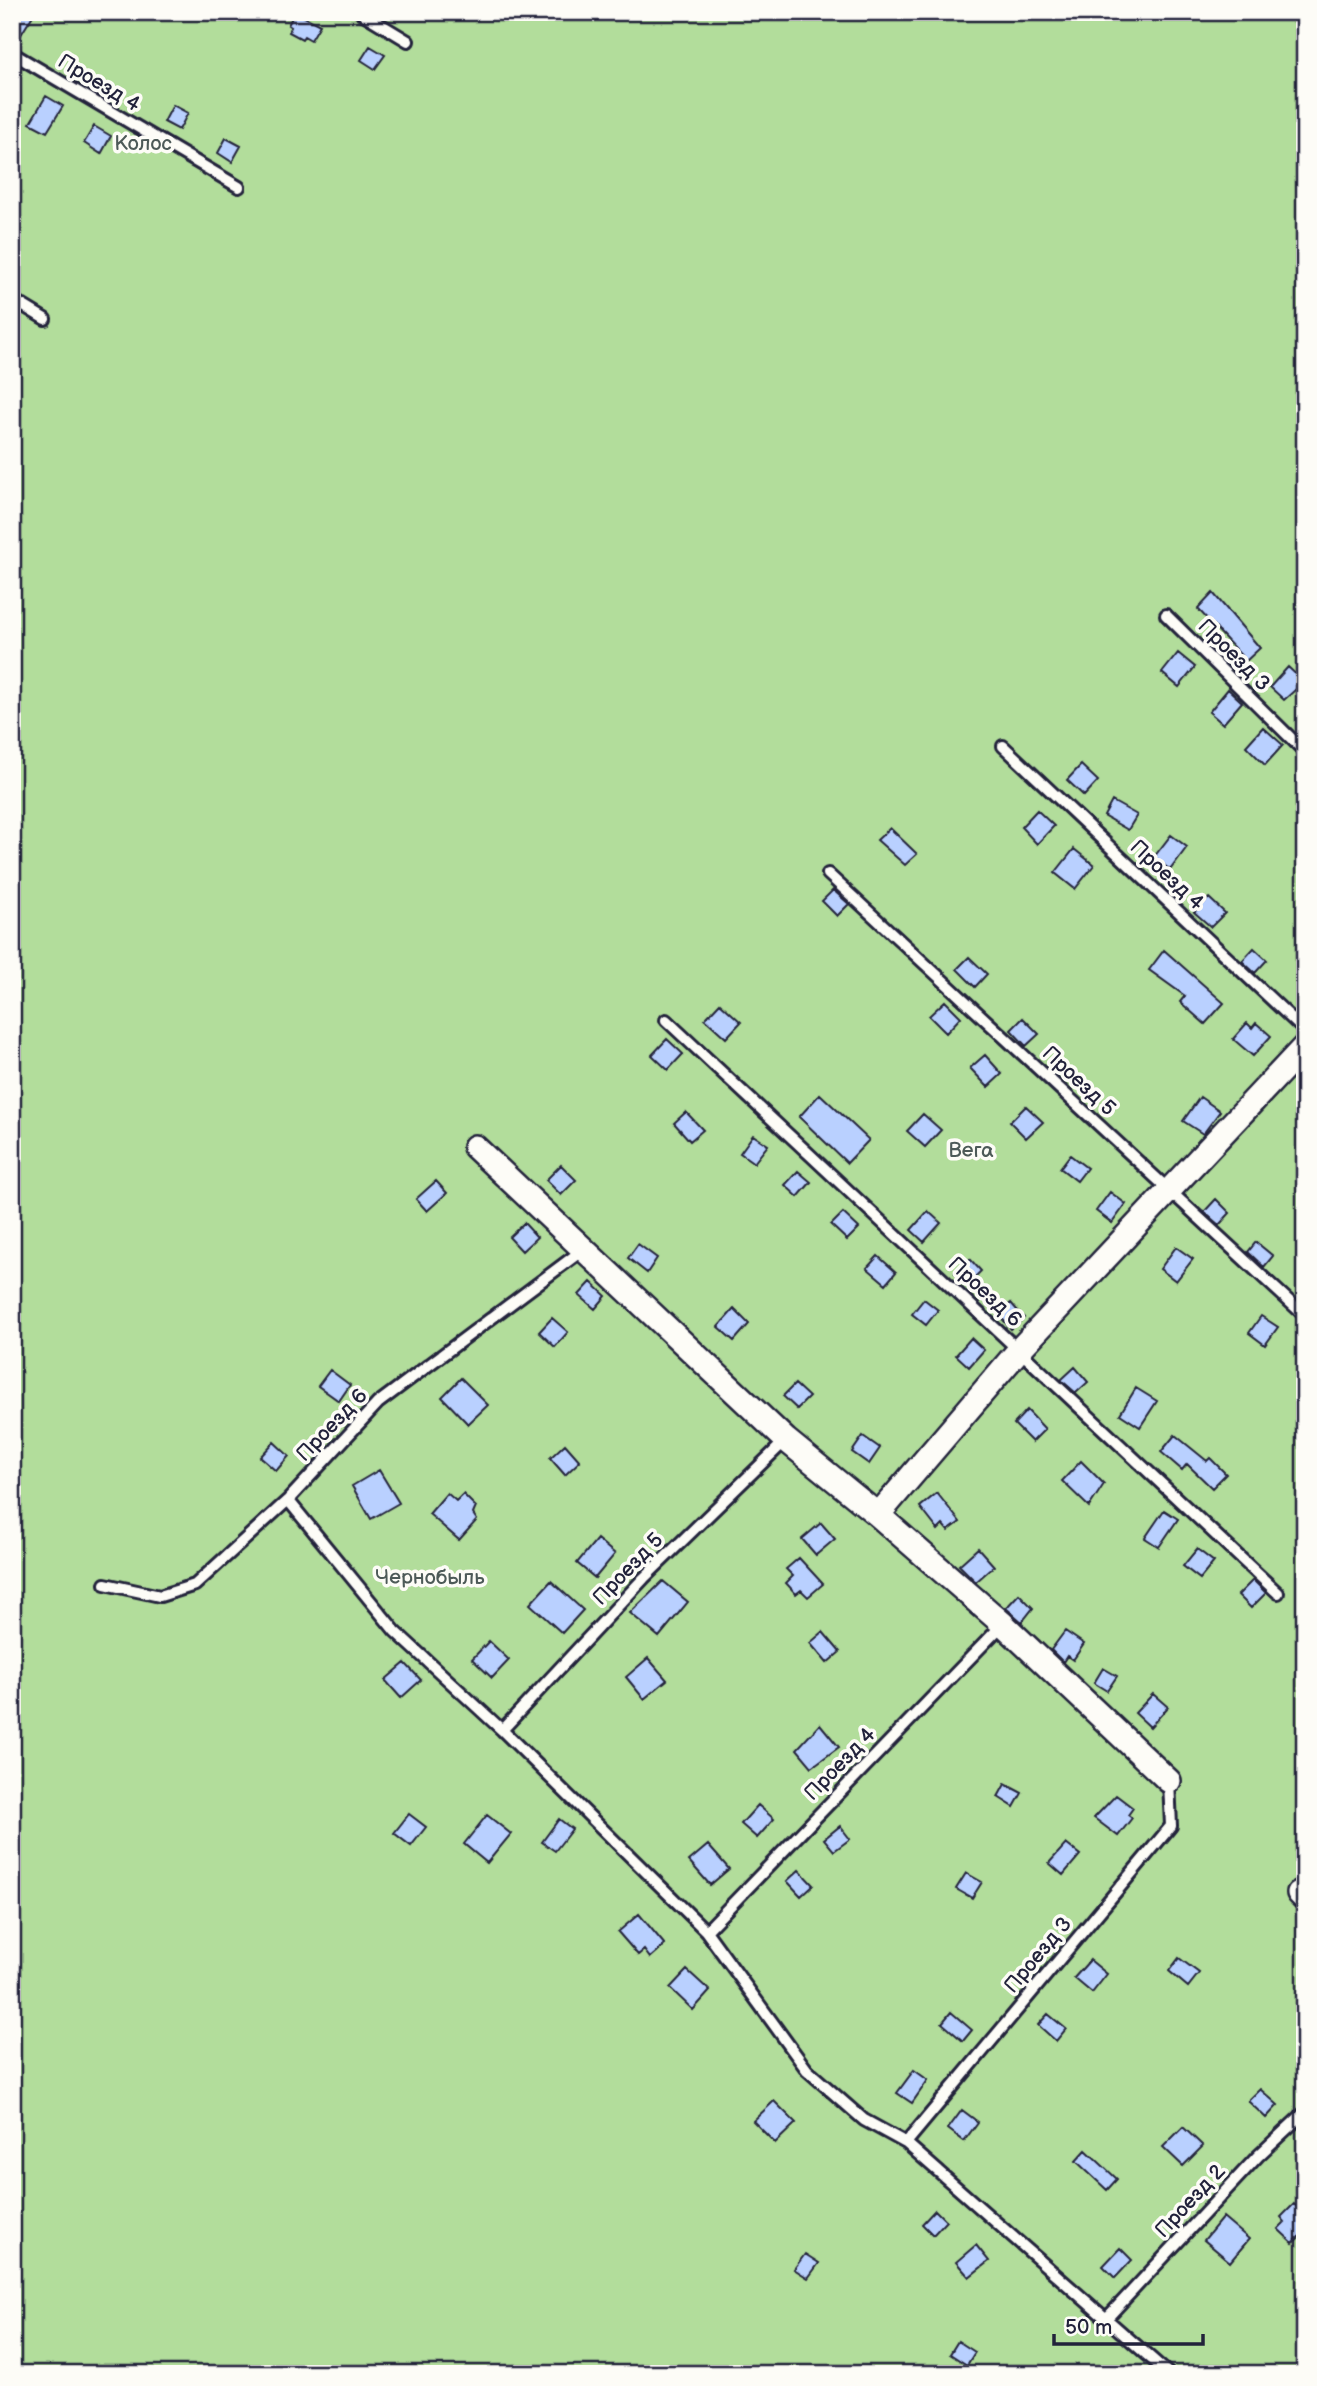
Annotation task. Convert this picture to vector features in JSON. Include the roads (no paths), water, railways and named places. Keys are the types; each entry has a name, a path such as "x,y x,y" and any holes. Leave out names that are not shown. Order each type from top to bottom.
{"street":[{"path":"878,1515 1019,1350 1305,1046"},
{"path":"475,1147 786,1440 878,1515 1003,1624 1169,1781"}],"lane":[{"path":"360,12 408,41"},
{"name":"Проезд 4","path":"12,53 239,187"},
{"path":"12,299 45,319"},
{"name":"Проезд 3","path":"1166,615 1305,752"},
{"name":"Проезд 4","path":"1003,746 1305,1031"},
{"name":"Проезд 5","path":"828,874 1305,1316"},
{"name":"Проезд 6","path":"666,1020 1278,1593"},
{"name":"Проезд 6","path":"104,1584 160,1597 195,1585 288,1500 378,1403 584,1249"},
{"name":"Проезд 5","path":"502,1730 644,1578 786,1440"},
{"path":"288,1500 395,1631 502,1730 706,1931 807,2070 864,2120 906,2143 1168,2374"},
{"name":"Проезд 4","path":"706,1931 1003,1624"},
{"name":"Проезд 3","path":"906,2143 1171,1826 1169,1781"},
{"name":"Проезд 2","path":"1106,2319 1258,2156 1305,2112"}],"park label":[{"name":"Колос","path":"143,143"},
{"name":"Вега","path":"971,1150"},
{"name":"Чернобыль","path":"430,1577"}]}
